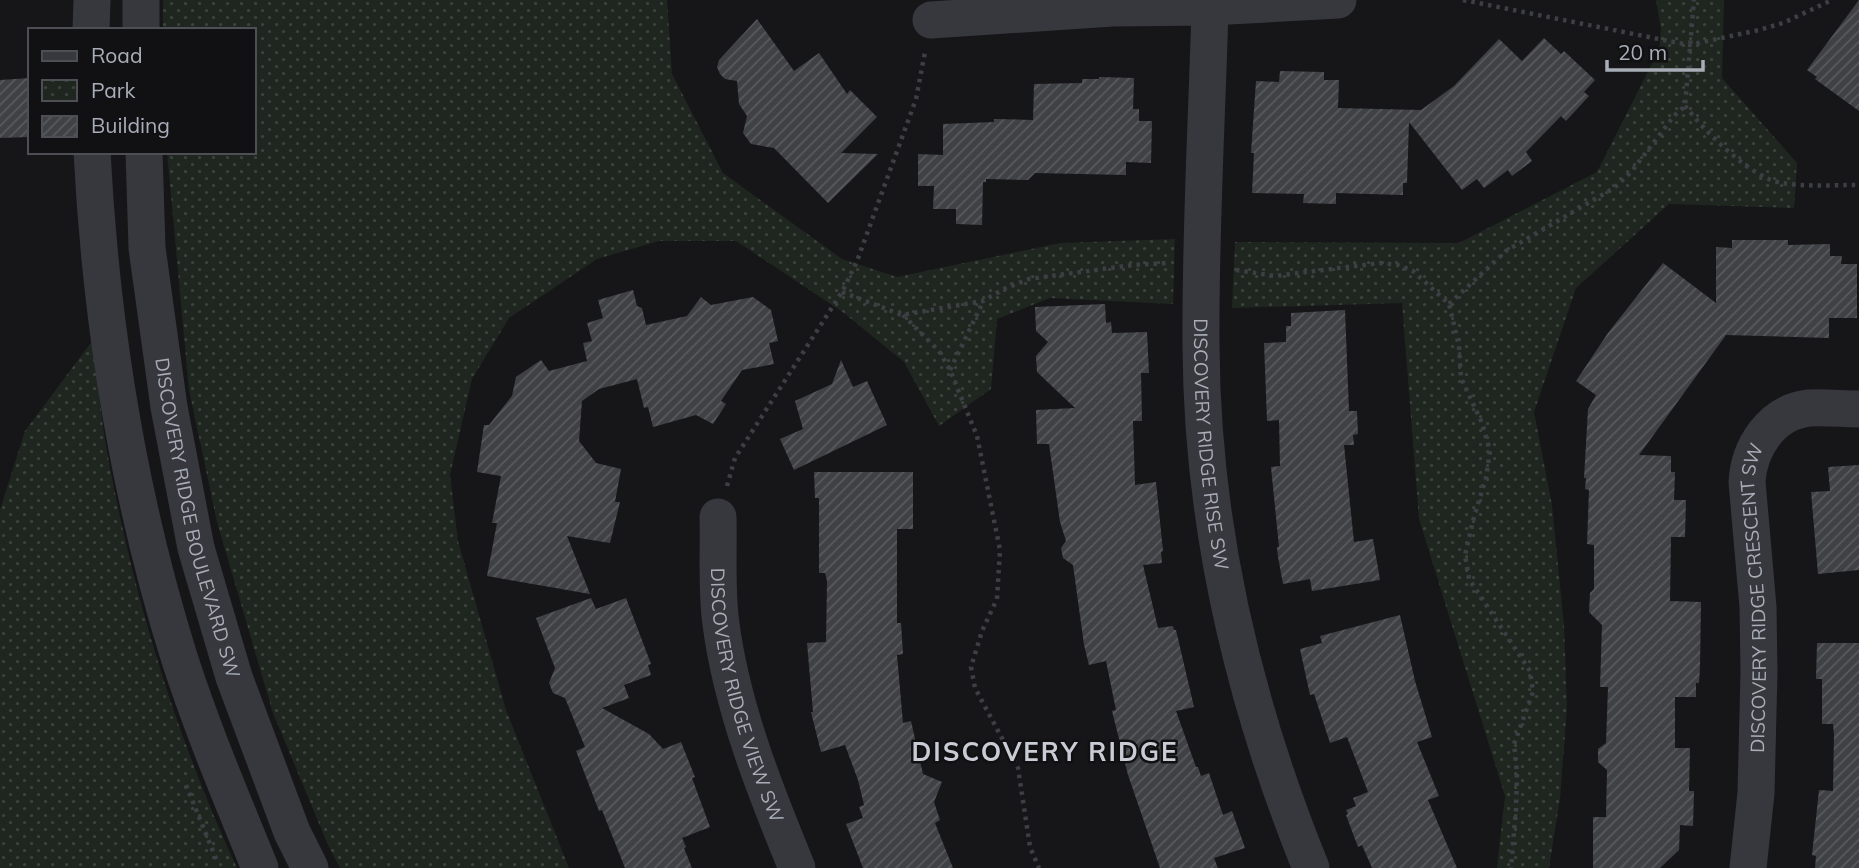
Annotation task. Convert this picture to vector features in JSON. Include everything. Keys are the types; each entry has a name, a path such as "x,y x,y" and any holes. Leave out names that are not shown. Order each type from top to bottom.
{"street":[{"path":"91,28 92,0"},
{"path":"141,0 141,28"},
{"path":"931,20 1112,8 1210,7 1338,0"},
{"name":"DISCOVERY RIDGE RISE SW","path":"1210,7 1201,348 1206,439 1219,552 1231,616 1254,708 1275,776 1311,868"},
{"path":"92,154 102,291 124,434 152,560 180,659 204,730 261,868"},
{"name":"DISCOVERY RIDGE BOULEVARD SW","path":"144,154 147,248 169,407 195,548 233,677 292,832 310,868"},
{"name":"DISCOVERY RIDGE CRESCENT SW","path":"1748,868 1756,793 1759,672 1758,607 1748,468 1752,452 1763,434 1785,417 1807,408 1859,409"},
{"name":"DISCOVERY RIDGE VIEW SW","path":"718,517 721,622 735,694 775,813 797,868"}],"path":[{"path":"1463,0 1689,45 1783,23 1832,0"},
{"path":"1694,0 1685,106 1704,129 1750,168 1780,183 1859,185"},
{"path":"718,517 735,458 842,292 857,261 916,99 931,20"},
{"path":"1449,304 1506,251 1614,188 1685,106"},
{"path":"902,315 983,302 1004,289 1029,279 1133,265 1203,265 1275,276 1380,263 1398,265 1413,271 1449,304 1459,346 1461,378 1482,424 1490,451 1486,478 1465,555 1469,579 1530,671 1533,692 1514,744 1517,774 1511,868"},
{"path":"842,292 902,315 939,351 950,370 977,436 1000,550 997,600 982,631 971,667 975,688 1018,768 1030,846 1039,868"},
{"path":"950,370 983,302"}],"green space":[{"path":"163,0 667,0 672,74 723,173 842,259 897,277 1060,243 1175,239 1173,304 1050,298 997,319 991,389 939,426 904,362 844,313 736,241 659,241 597,259 509,318 472,379 450,475 458,541 506,710 569,868 340,868 273,713 217,522 189,390 167,154 256,154 256,28 163,28"},
{"path":"1656,0 1724,0 1722,78 1797,163 1794,208 1669,204 1576,288 1534,412 1552,505 1564,625 1567,708 1560,798 1549,868 1497,868 1505,796 1419,519 1402,303 1232,308 1235,242 1459,243 1597,172 1659,50 1661,29"},
{"path":"93,340 109,462 145,618 195,770 237,868 0,868 0,510 25,431"}],"building":[{"path":"1859,0 1859,111 1815,79 1817,77 1807,70"},
{"path":"757,19 794,71 819,53 847,94 850,90 877,117 841,153 878,154 828,203 774,148 751,144 743,133 747,116 739,104 737,81 725,79 717,67 719,60"},
{"path":"1544,38 1561,54 1564,51 1595,80 1584,92 1589,96 1566,121 1561,116 1526,152 1532,161 1512,176 1508,170 1484,188 1477,179 1462,190 1409,122 1407,183 1403,183 1403,195 1336,193 1336,204 1303,203 1304,194 1252,193 1254,153 1251,153 1256,81 1279,82 1280,71 1324,72 1324,80 1339,80 1338,108 1421,110 1454,86 1499,39 1522,61"},
{"path":"28,78 28,137 0,138 0,80"},
{"path":"1134,78 1133,109 1139,109 1139,121 1152,121 1151,163 1126,162 1126,175 1035,173 1028,180 986,179 986,182 983,182 982,225 956,224 956,209 933,209 934,186 918,186 918,154 943,155 943,124 994,122 994,119 1033,120 1034,84 1082,83 1082,79"},
{"path":"1732,240 1788,240 1788,245 1830,244 1830,256 1842,256 1841,264 1857,264 1857,318 1829,318 1829,338 1726,335 1639,455 1671,456 1671,472 1675,472 1674,500 1686,500 1685,537 1671,537 1670,601 1701,602 1700,667 1696,697 1675,697 1675,748 1690,748 1689,791 1694,791 1693,826 1680,825 1679,850 1660,868 1593,868 1593,817 1606,817 1607,770 1598,762 1598,749 1606,743 1608,687 1600,687 1602,625 1589,612 1590,593 1594,589 1594,545 1587,544 1589,490 1585,489 1584,478 1588,409 1596,395 1576,381 1608,333 1663,263 1716,303 1716,247 1732,248"},
{"path":"633,290 637,306 642,308 646,325 687,316 701,297 711,305 753,297 771,310 778,341 769,343 774,364 742,370 721,401 726,404 713,424 696,415 653,427 648,407 644,408 637,379 599,389 582,401 579,441 596,463 621,469 615,502 620,502 610,543 567,536 590,594 487,576 497,523 492,523 501,476 477,472 484,425 489,425 512,396 516,377 541,360 549,371 587,361 583,343 592,341 587,323 603,318 598,300"},
{"path":"1105,304 1106,323 1111,322 1112,333 1147,332 1149,373 1141,373 1142,421 1133,421 1135,485 1156,482 1163,551 1162,563 1143,565 1158,628 1173,626 1176,630 1194,707 1176,711 1196,767 1201,776 1209,773 1223,815 1232,811 1245,848 1214,858 1218,868 1160,868 1128,775 1112,711 1116,710 1106,661 1089,665 1073,565 1063,558 1061,548 1066,541 1060,522 1049,444 1037,444 1036,410 1075,408 1037,372 1036,356 1048,342 1036,331 1035,307"},
{"path":"1345,310 1349,411 1357,411 1358,434 1353,435 1354,445 1344,445 1354,542 1373,539 1380,580 1312,591 1310,579 1283,584 1278,557 1271,467 1280,466 1279,420 1267,421 1264,343 1286,342 1286,326 1291,326 1291,313"},
{"path":"841,360 853,387 867,381 887,425 794,470 780,439 803,429 795,401 832,384"},
{"path":"1859,465 1859,570 1818,574 1811,492 1830,491 1828,467"},
{"path":"814,472 913,472 913,529 897,529 897,623 901,623 903,654 897,655 903,723 911,721 923,774 942,782 934,802 940,820 935,823 953,868 863,868 846,824 863,818 859,807 864,805 858,780 845,745 821,752 811,712 807,643 826,642 827,581 825,573 819,573 819,498 815,498"},
{"path":"591,598 596,609 626,598 651,664 648,665 651,675 624,685 629,698 602,708 649,734 663,749 681,742 695,777 692,778 710,827 682,838 692,868 625,868 576,751 585,747 565,698 553,693 549,683 555,668 536,618"},
{"path":"1400,615 1415,681 1432,737 1417,742 1439,796 1428,800 1457,868 1372,868 1362,845 1358,847 1346,815 1346,810 1356,806 1353,798 1368,792 1347,737 1330,743 1314,694 1310,695 1300,649 1322,643 1320,636"},
{"path":"1817,643 1859,643 1859,868 1815,868 1816,856 1812,855 1819,790 1833,791 1833,724 1822,724 1822,679 1816,679"}],"district":[{"name":"DISCOVERY RIDGE","path":"1045,751"}]}
